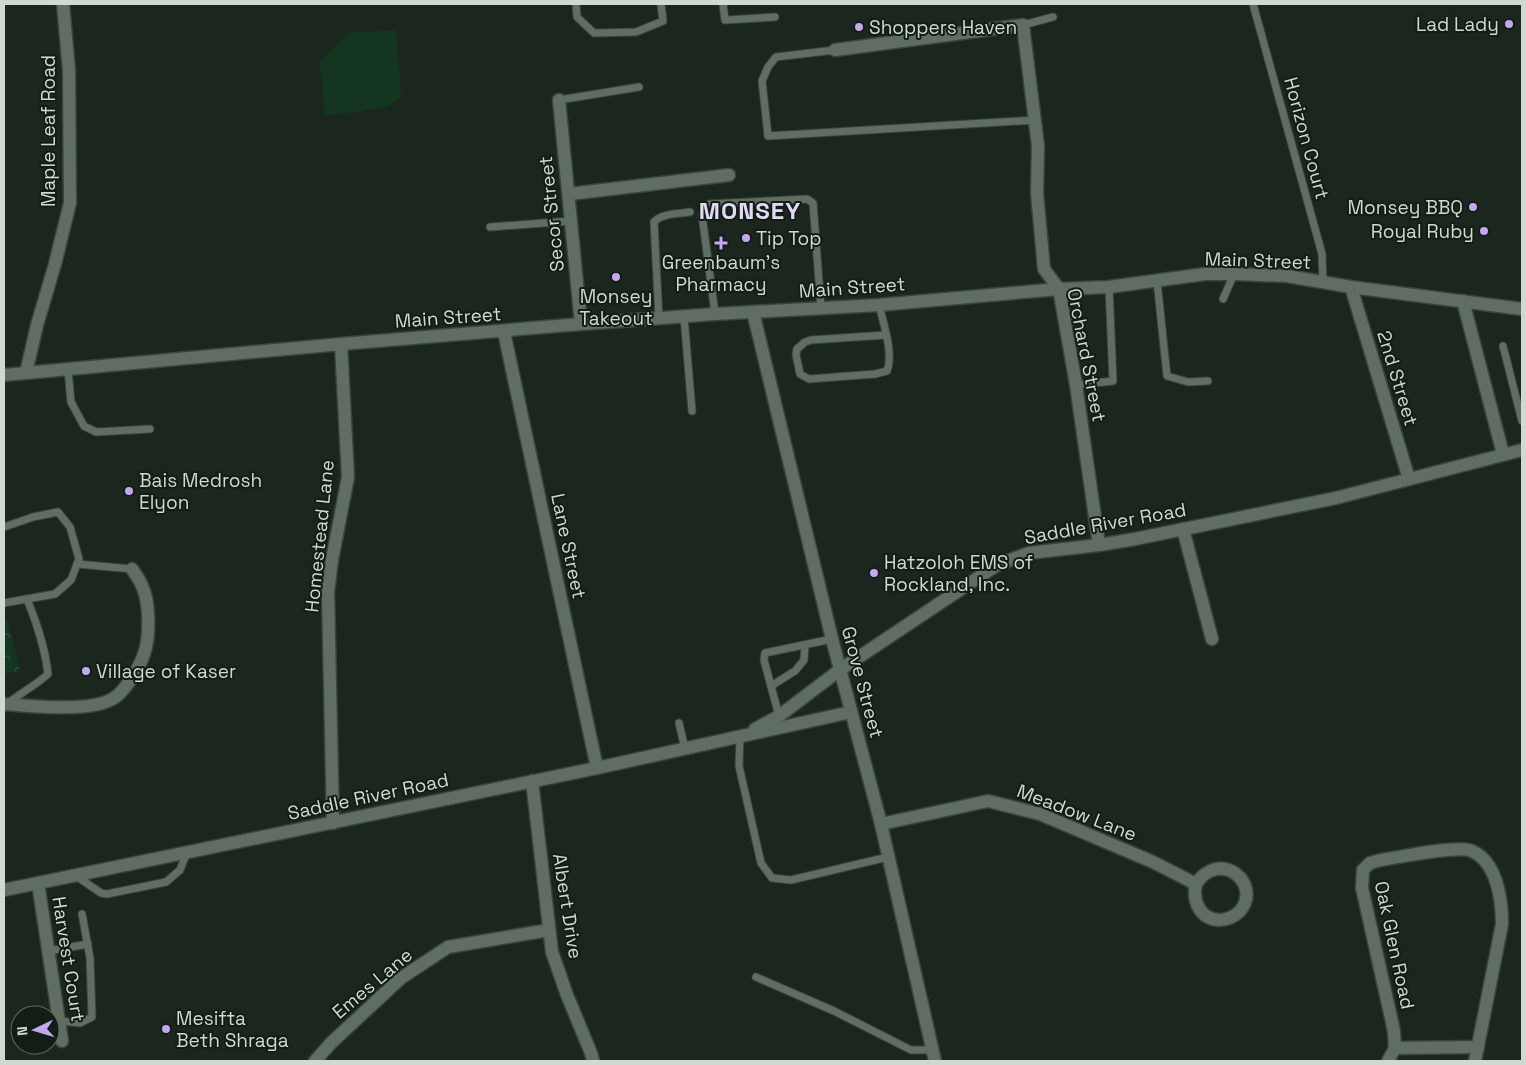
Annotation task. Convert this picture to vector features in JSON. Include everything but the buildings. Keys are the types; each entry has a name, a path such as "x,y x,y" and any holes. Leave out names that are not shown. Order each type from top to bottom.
{"street":[{"name":"Maple Leaf Road","path":"26,373 70,204 69,70 63,4"},
{"path":"835,50 1022,25"},
{"name":"Orchard Street","path":"1022,25 1038,146 1037,192 1044,269 1059,289 1076,385 1099,545"},
{"name":"Secor Street","path":"559,100 581,324"},
{"path":"569,194 729,175"},
{"name":"Main Street","path":"4,375 581,324 879,305 1109,286 1205,274 1287,276 1351,287 1522,309"},
{"name":"2nd Street","path":"1351,287 1409,479"},
{"path":"1462,302 1503,454"},
{"name":"Grove Street","path":"753,312 832,639 881,824 933,1056"},
{"name":"Lane Street","path":"504,332 597,768"},
{"name":"Homestead Lane","path":"333,823 328,592 332,560 348,477 340,344"},
{"name":"Saddle River Road","path":"740,737 779,716 841,668 997,565 1029,553 1099,545 1336,498 1522,450"},
{"path":"1183,529 1212,639"},
{"path":"5,704 67,708 94,705 114,698 126,687 139,667 145,652 148,630 148,607 143,587 132,569"},
{"name":"Saddle River Road","path":"4,890 597,768 851,712"},
{"name":"Albert Drive","path":"532,781 552,952 593,1061"},
{"name":"Meadow Lane","path":"881,824 988,800 1040,814 1153,862 1196,884"},
{"name":"Oak Glen Road","path":"1395,1048 1394,1031 1362,888 1363,870 1370,863 1381,860 1455,849 1470,850 1482,858 1491,871 1499,888 1502,906 1502,924 1475,1061"},
{"path":"1215,868 1231,870 1243,882 1246,890 1243,906 1231,918 1223,920 1206,916 1199,909 1195,901 1194,892 1196,884 1201,877 1215,868"},
{"name":"Harvest Court","path":"38,883 57,1005"},
{"name":"Emes Lane","path":"315,1061 331,1043 401,978 448,947 549,930"},
{"name":"Harvest Court","path":"60,1028 62,1041"},
{"path":"1388,1061 1395,1048 1478,1047"}],"lane":[{"path":"576,4 577,17 594,33 636,32 663,21 661,4"},
{"path":"723,4 725,20 774,17"},
{"name":"Horizon Court","path":"1253,4 1322,254 1323,282"},
{"path":"1022,25 1053,18"},
{"path":"835,50 776,57 768,67 762,81 768,136 1035,120"},
{"path":"559,100 639,87"},
{"path":"716,314 702,215 709,204 807,198 813,203 821,308"},
{"path":"659,320 654,222 656,219 666,216 690,212"},
{"path":"490,227 570,221"},
{"path":"1224,299 1234,274"},
{"path":"1157,281 1167,376 1188,382 1208,381"},
{"path":"1076,385 1114,381 1109,286"},
{"path":"879,305 886,335 889,365 887,371 875,374 809,379 800,374 796,355 797,349 805,342 810,340 886,335"},
{"path":"684,317 692,411"},
{"path":"1503,346 1522,422"},
{"path":"68,370 71,402 84,426 96,432 150,429"},
{"path":"4,527 33,517 58,512 70,528 78,559 71,580 55,594 4,603"},
{"path":"77,564 132,569"},
{"path":"5,704 21,692 37,684 48,674 41,633 27,599"},
{"path":"779,716 764,660 766,653 832,639"},
{"path":"771,686 795,671 804,660 805,645"},
{"path":"679,723 685,749"},
{"path":"740,737 739,766 761,863 772,878 791,880 888,857"},
{"path":"75,875 101,893 107,894 166,882 180,870 187,852"},
{"path":"60,1021 80,1023 92,1017 90,958 82,914"},
{"path":"49,951 88,944"},
{"path":"756,978 834,1011 911,1050 933,1056"}],"green space":[{"path":"396,30 401,96 388,107 325,116 320,62 349,33"},
{"path":"7,619 20,671 4,674 4,620"}],"place":[{"name":"Lad Lady","path":"1509,24"},
{"name":"Shoppers Haven","path":"859,27"},
{"name":"Monsey BBQ","path":"1473,207"},
{"name":"Royal Ruby","path":"1484,231"},
{"name":"Tip Top","path":"746,238"},
{"name":"Greenbaum's Pharmacy","path":"721,243"},
{"name":"Monsey Takeout","path":"616,277"},
{"name":"Bais Medrosh Elyon","path":"129,491"},
{"name":"Hatzoloh EMS of Rockland, Inc.","path":"874,573"},
{"name":"Village of Kaser","path":"86,671"},
{"name":"Mesifta Beth Shraga","path":"166,1029"}],"district":[{"name":"MONSEY","path":"750,211"}]}
